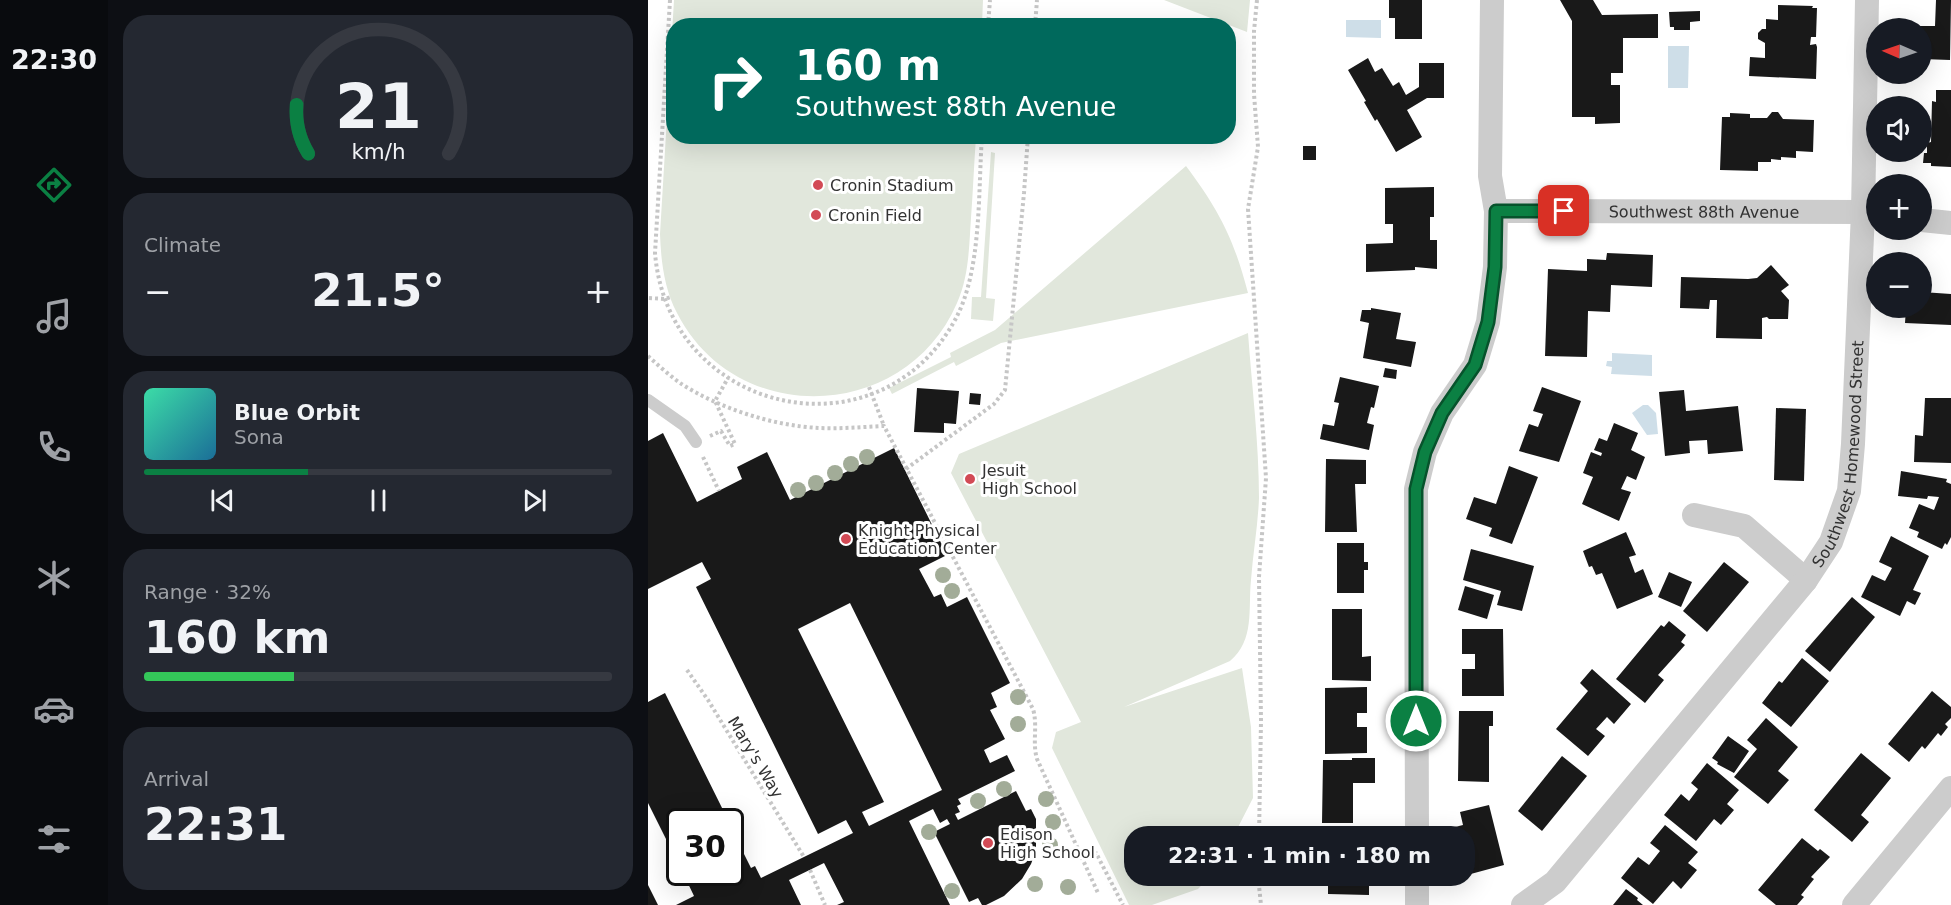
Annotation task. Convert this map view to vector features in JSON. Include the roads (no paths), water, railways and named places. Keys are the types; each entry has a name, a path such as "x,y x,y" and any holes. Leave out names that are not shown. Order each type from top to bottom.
{"street":[{"path":"1417,826 1416,489 1425,452 1442,413 1475,365 1488,322 1495,267 1496,211 1490,176 1492,0"},
{"name":"Southwest Homewood Street","path":"1868,0 1870,174"},
{"name":"Southwest 88th Avenue","path":"1496,211 1866,213"},
{"path":"1932,221 1951,223"},
{"name":"Southwest Homewood Street","path":"1523,905 1555,882 1806,580 1831,542 1849,491 1868,240"},
{"name":"Southwest Homewood Street","path":"1694,515 1744,526 1806,580"},
{"path":"1854,905 1951,788"},
{"path":"1417,886 1417,905"}],"lane":[{"path":"648,400 685,426 696,442"}],"place":[{"name":"Cronin Stadium","path":"818,185"},
{"name":"Cronin Field","path":"816,215"},
{"name":"Jesuit High School","path":"970,479"},
{"name":"Knight Physical Education Center","path":"846,539"},
{"name":"Edison High School","path":"988,843"}]}
